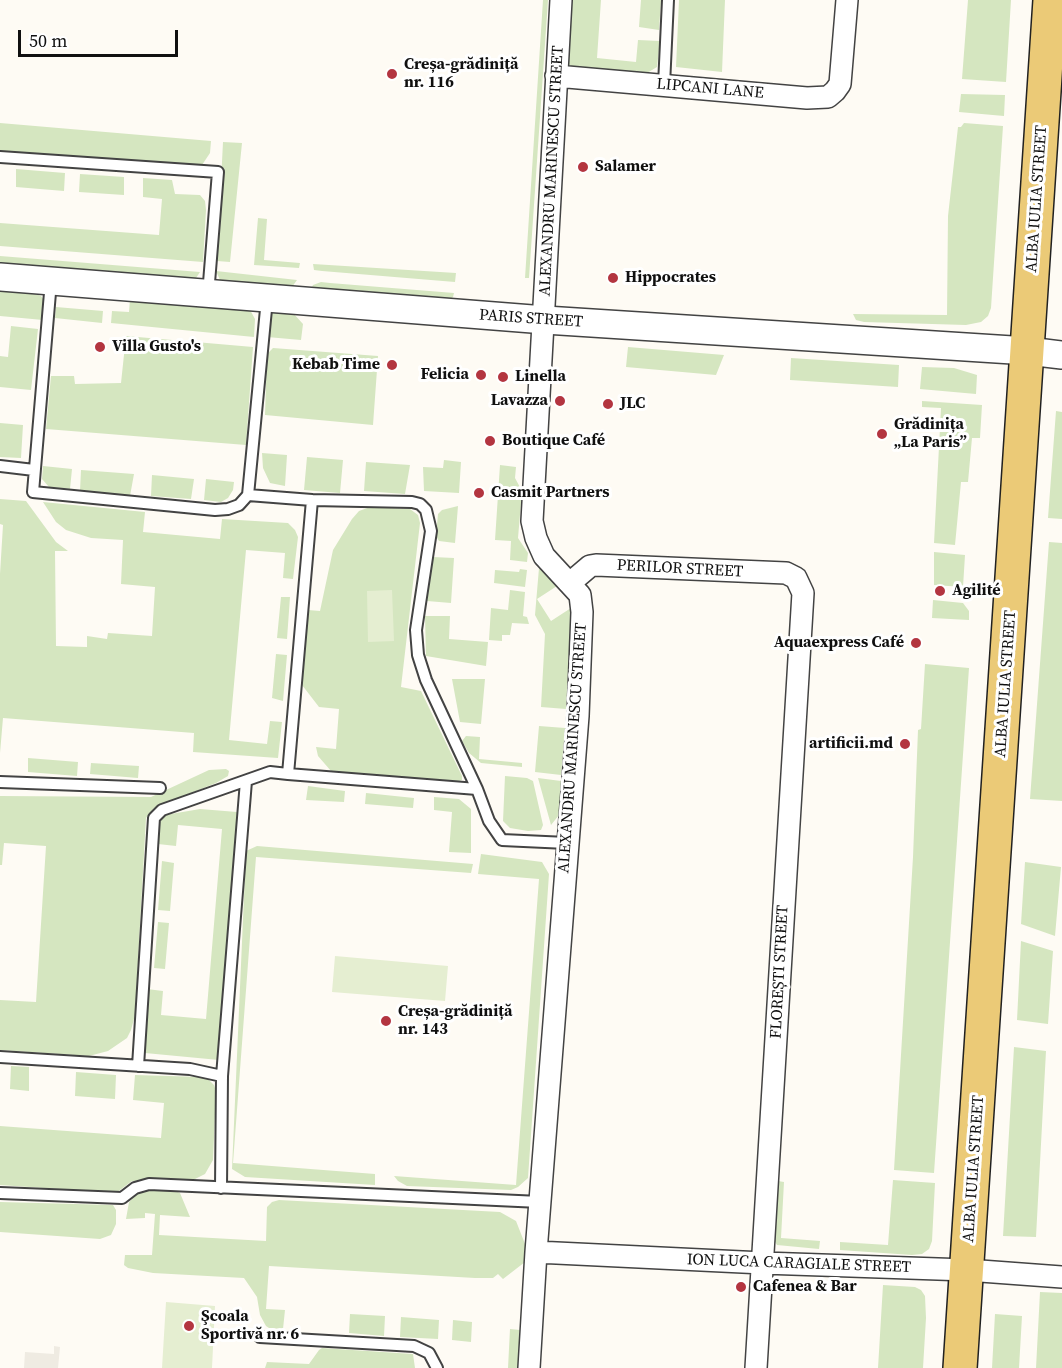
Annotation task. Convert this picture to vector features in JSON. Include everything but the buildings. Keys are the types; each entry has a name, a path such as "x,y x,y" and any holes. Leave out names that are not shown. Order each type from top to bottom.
{"main road":[{"name":"ALBA IULIA STREET","path":"960,1368 1050,0"}],"street":[{"name":"ALEXANDRU MARINESCU STREET","path":"529,1368 578,716 582,612 580,595 544,556 532,521 561,0"},
{"name":"LIPCANI LANE","path":"556,76 828,97 840,84 847,0"},
{"name":"PARIS STREET","path":"0,277 544,320 1062,355"},
{"name":"PERILOR STREET","path":"570,583 590,566 596,565 786,573 796,578"},
{"name":"FLOREȘTI STREET","path":"756,1368 802,593 796,578"},
{"name":"ION LUCA CARAGIALE STREET","path":"536,1252 967,1270 1062,1277"}],"lane":[{"path":"664,85 668,0"},
{"path":"0,157 218,172 208,295"},
{"path":"51,281 33,492 215,510 238,505 248,495 267,299"},
{"path":"0,466 34,470"},
{"path":"248,495 312,500 412,502 420,504 426,510 431,531 416,630 418,655 426,680 477,789 489,821 502,840 567,843"},
{"path":"288,774 312,500"},
{"path":"138,1066 154,818 162,810 270,772 477,789"},
{"path":"221,1188 222,1076 246,781"},
{"path":"0,782 160,788"},
{"path":"0,1057 190,1069 222,1076"},
{"path":"0,1192 122,1198 135,1188 149,1184 540,1202"},
{"path":"260,1337 414,1346 429,1353 437,1368"}],"green space":[{"path":"543,0 548,0 529,278 525,278"},
{"path":"569,0 601,0 597,58 636,62 638,40 660,41 657,67 647,73 570,68 566,64"},
{"path":"641,0 661,0 659,30 639,27"},
{"path":"679,0 725,0 722,72 676,67"},
{"path":"968,0 1011,0 1006,82 962,79"},
{"path":"961,94 1005,95 1004,116 959,112"},
{"path":"0,123 211,141 210,153 202,165 194,165 0,152"},
{"path":"964,123 1003,126 991,308 988,316 981,322 966,325 856,320 853,314 947,315 948,216 958,127"},
{"path":"223,142 242,143 230,262 217,261"},
{"path":"16,169 65,173 64,191 16,187"},
{"path":"80,174 124,177 124,195 79,192"},
{"path":"143,178 172,180 175,194 200,195 205,201 203,262 0,246 0,223 159,235 162,199 143,197"},
{"path":"258,218 267,219 264,260 300,263 299,268 254,265"},
{"path":"0,256 200,272 196,278 189,280 0,266"},
{"path":"313,264 456,273 455,282 314,270"},
{"path":"216,271 297,280 292,287 226,284 220,280"},
{"path":"321,282 454,293 449,301 311,289 313,285"},
{"path":"0,289 28,291 41,296 44,300 43,320 0,316"},
{"path":"130,299 249,308 255,319 254,337 111,323 112,311 129,312"},
{"path":"56,307 103,311 102,323 55,318"},
{"path":"273,312 293,313 303,324 301,340 267,337 268,318"},
{"path":"11,326 38,329 31,390 0,387 0,356 8,357"},
{"path":"126,336 253,347 246,445 46,429 51,376 74,376 75,384 121,383"},
{"path":"628,347 724,355 716,375 626,367"},
{"path":"273,348 378,356 373,425 265,415 267,354"},
{"path":"791,358 899,365 898,387 790,380"},
{"path":"922,367 954,368 977,375 976,394 920,389"},
{"path":"922,401 982,405 980,438 972,438 968,482 961,482 955,545 934,543 941,408 922,407"},
{"path":"1056,411 1062,412 1062,519 1048,518"},
{"path":"0,423 23,425 21,458 0,457"},
{"path":"262,453 287,455 285,486 270,483 263,468"},
{"path":"307,457 343,460 340,493 304,490"},
{"path":"444,460 461,462 459,493 424,491 423,467 443,468"},
{"path":"366,462 410,465 405,494 364,491"},
{"path":"500,465 516,467 515,478 522,491 518,538 528,553 527,562 510,560 511,541 495,540"},
{"path":"43,466 72,469 70,489 49,487 42,479"},
{"path":"81,470 134,474 130,496 80,491"},
{"path":"152,475 194,479 191,499 151,496"},
{"path":"206,479 234,482 233,490 228,498 221,502 204,500"},
{"path":"0,499 26,501 56,542 68,551 55,551 56,646 87,647 87,636 107,639 108,633 152,636 155,587 121,584 123,540 91,538 66,530 56,522 43,502 145,512 143,532 220,539 222,519 288,523 298,537 293,579 283,578 285,553 246,550 229,740 267,744 270,721 282,722 278,758 193,752 194,733 3,718 0,753 0,574 3,525 0,524"},
{"path":"458,506 455,543 439,541 436,536 438,514 442,510"},
{"path":"370,507 410,509 418,515 420,523 401,687 421,691 462,776 462,780 450,784 331,771 318,756 316,747 336,749 339,709 319,707 302,685 308,610 320,611 333,550 352,519 359,511"},
{"path":"1049,542 1062,543 1062,801 1030,799"},
{"path":"934,552 965,555 963,587 934,585"},
{"path":"433,557 454,558 451,603 427,601"},
{"path":"539,568 557,586 537,599 551,621 571,608 566,709 541,707 545,634 535,615"},
{"path":"520,569 527,570 525,587 494,583 495,570 519,572"},
{"path":"392,590 394,641 368,642 367,591"},
{"path":"510,590 525,592 523,616 527,617 529,624 512,623 510,635 502,635 502,641 489,640 491,608 508,610"},
{"path":"281,597 290,597 287,639 277,638"},
{"path":"933,600 963,603 969,611 969,620 932,618"},
{"path":"425,616 450,616 449,639 488,642 486,666 426,656"},
{"path":"276,654 287,655 283,701 272,698"},
{"path":"925,664 969,668 934,1173 894,1170 913,857 918,730 921,729"},
{"path":"452,679 485,679 481,724 460,722"},
{"path":"539,726 565,728 561,775 535,772"},
{"path":"466,736 480,737 479,759 522,763 522,767 481,763 469,753 462,741"},
{"path":"28,758 78,762 77,776 28,772"},
{"path":"91,763 139,766 138,778 90,774"},
{"path":"226,769 229,771 228,776 154,808 146,818 135,1015 127,1038 108,1051 89,1056 0,1050 0,1000 36,1002 46,846 4,843 2,865 0,865 0,796 151,797 209,770"},
{"path":"505,776 527,778 533,781 543,825 541,830 528,831 510,828 503,821"},
{"path":"538,778 561,781 559,815 551,825"},
{"path":"308,786 345,791 344,802 306,800"},
{"path":"366,793 414,798 413,808 365,804"},
{"path":"434,797 459,799 471,809 471,853 449,852 452,812 434,810"},
{"path":"200,809 237,812 219,1060 145,1053 147,989 163,991 161,1015 206,1019 222,829 178,825 176,846 158,844 159,823 165,815"},
{"path":"257,846 473,864 471,873 256,857 233,1163 375,1174 375,1185 245,1177 232,1169 246,851"},
{"path":"481,854 542,862 549,874 528,1178 511,1190 407,1186 394,1176 516,1185 539,879 478,874"},
{"path":"162,861 174,863 170,911 158,910"},
{"path":"1025,862 1061,867 1055,936 1021,924"},
{"path":"158,922 169,923 165,969 154,968"},
{"path":"1021,941 1053,951 1048,1024 1017,1020"},
{"path":"335,956 448,966 445,1001 332,992"},
{"path":"1014,1047 1046,1051 1036,1237 1003,1236"},
{"path":"11,1066 29,1067 29,1091 10,1089"},
{"path":"76,1072 116,1075 115,1099 75,1096"},
{"path":"135,1075 202,1077 214,1085 216,1091 213,1160 205,1174 193,1180 132,1181 116,1193 0,1185 0,1126 161,1138 164,1103 133,1100"},
{"path":"893,1180 935,1183 932,1241 929,1249 922,1254 912,1255 840,1250 840,1242 888,1245"},
{"path":"778,1181 784,1182 781,1238 820,1241 819,1249 777,1245 772,1237"},
{"path":"148,1190 180,1193 190,1217 160,1215 159,1235 266,1241 267,1207 279,1200 500,1212 516,1221 527,1249 525,1262 503,1279 498,1274 493,1278 475,1278 269,1266 266,1309 285,1310 283,1329 269,1328 260,1315 257,1297 244,1278 153,1273 128,1268 124,1265 125,1255 152,1255 155,1214 145,1213 145,1218 126,1219 129,1202 137,1194"},
{"path":"0,1202 113,1205 116,1210 116,1224 111,1235 100,1239 0,1232"},
{"path":"883,1285 915,1287 925,1296 923,1368 878,1368"},
{"path":"1040,1292 1062,1293 1062,1368 1036,1368"},
{"path":"166,1302 215,1306 212,1368 162,1368"},
{"path":"350,1314 385,1316 384,1336 349,1333"},
{"path":"995,1314 1022,1316 1019,1368 992,1368"},
{"path":"401,1317 439,1320 438,1339 400,1337"},
{"path":"453,1320 472,1322 471,1342 452,1340"},
{"path":"510,1329 520,1330 518,1368 508,1368"},
{"path":"322,1348 413,1354 415,1368 265,1368 267,1362 309,1364"}],"shaded area":[{"path":"54,1346 60,1347 58,1368 24,1368 25,1352 54,1354"}],"place":[{"name":"Creșa-grădiniță nr. 116","path":"392,74"},
{"name":"Salamer","path":"583,167"},
{"name":"Hippocrates","path":"613,278"},
{"name":"Villa Gusto's","path":"100,347"},
{"name":"Kebab Time","path":"392,365"},
{"name":"Felicia","path":"481,375"},
{"name":"Linella","path":"503,377"},
{"name":"Lavazza","path":"560,401"},
{"name":"JLC","path":"608,404"},
{"name":"Grădinița „La Paris”","path":"882,434"},
{"name":"Boutique Café","path":"490,441"},
{"name":"Casmit Partners","path":"479,493"},
{"name":"Agilité","path":"940,591"},
{"name":"Aquaexpress Café","path":"916,643"},
{"name":"artificii.md","path":"905,744"},
{"name":"Creșa-grădiniță nr. 143","path":"386,1021"},
{"name":"Cafenea & Bar","path":"741,1287"},
{"name":"Şcoala Sportivă nr. 6","path":"189,1326"}]}
